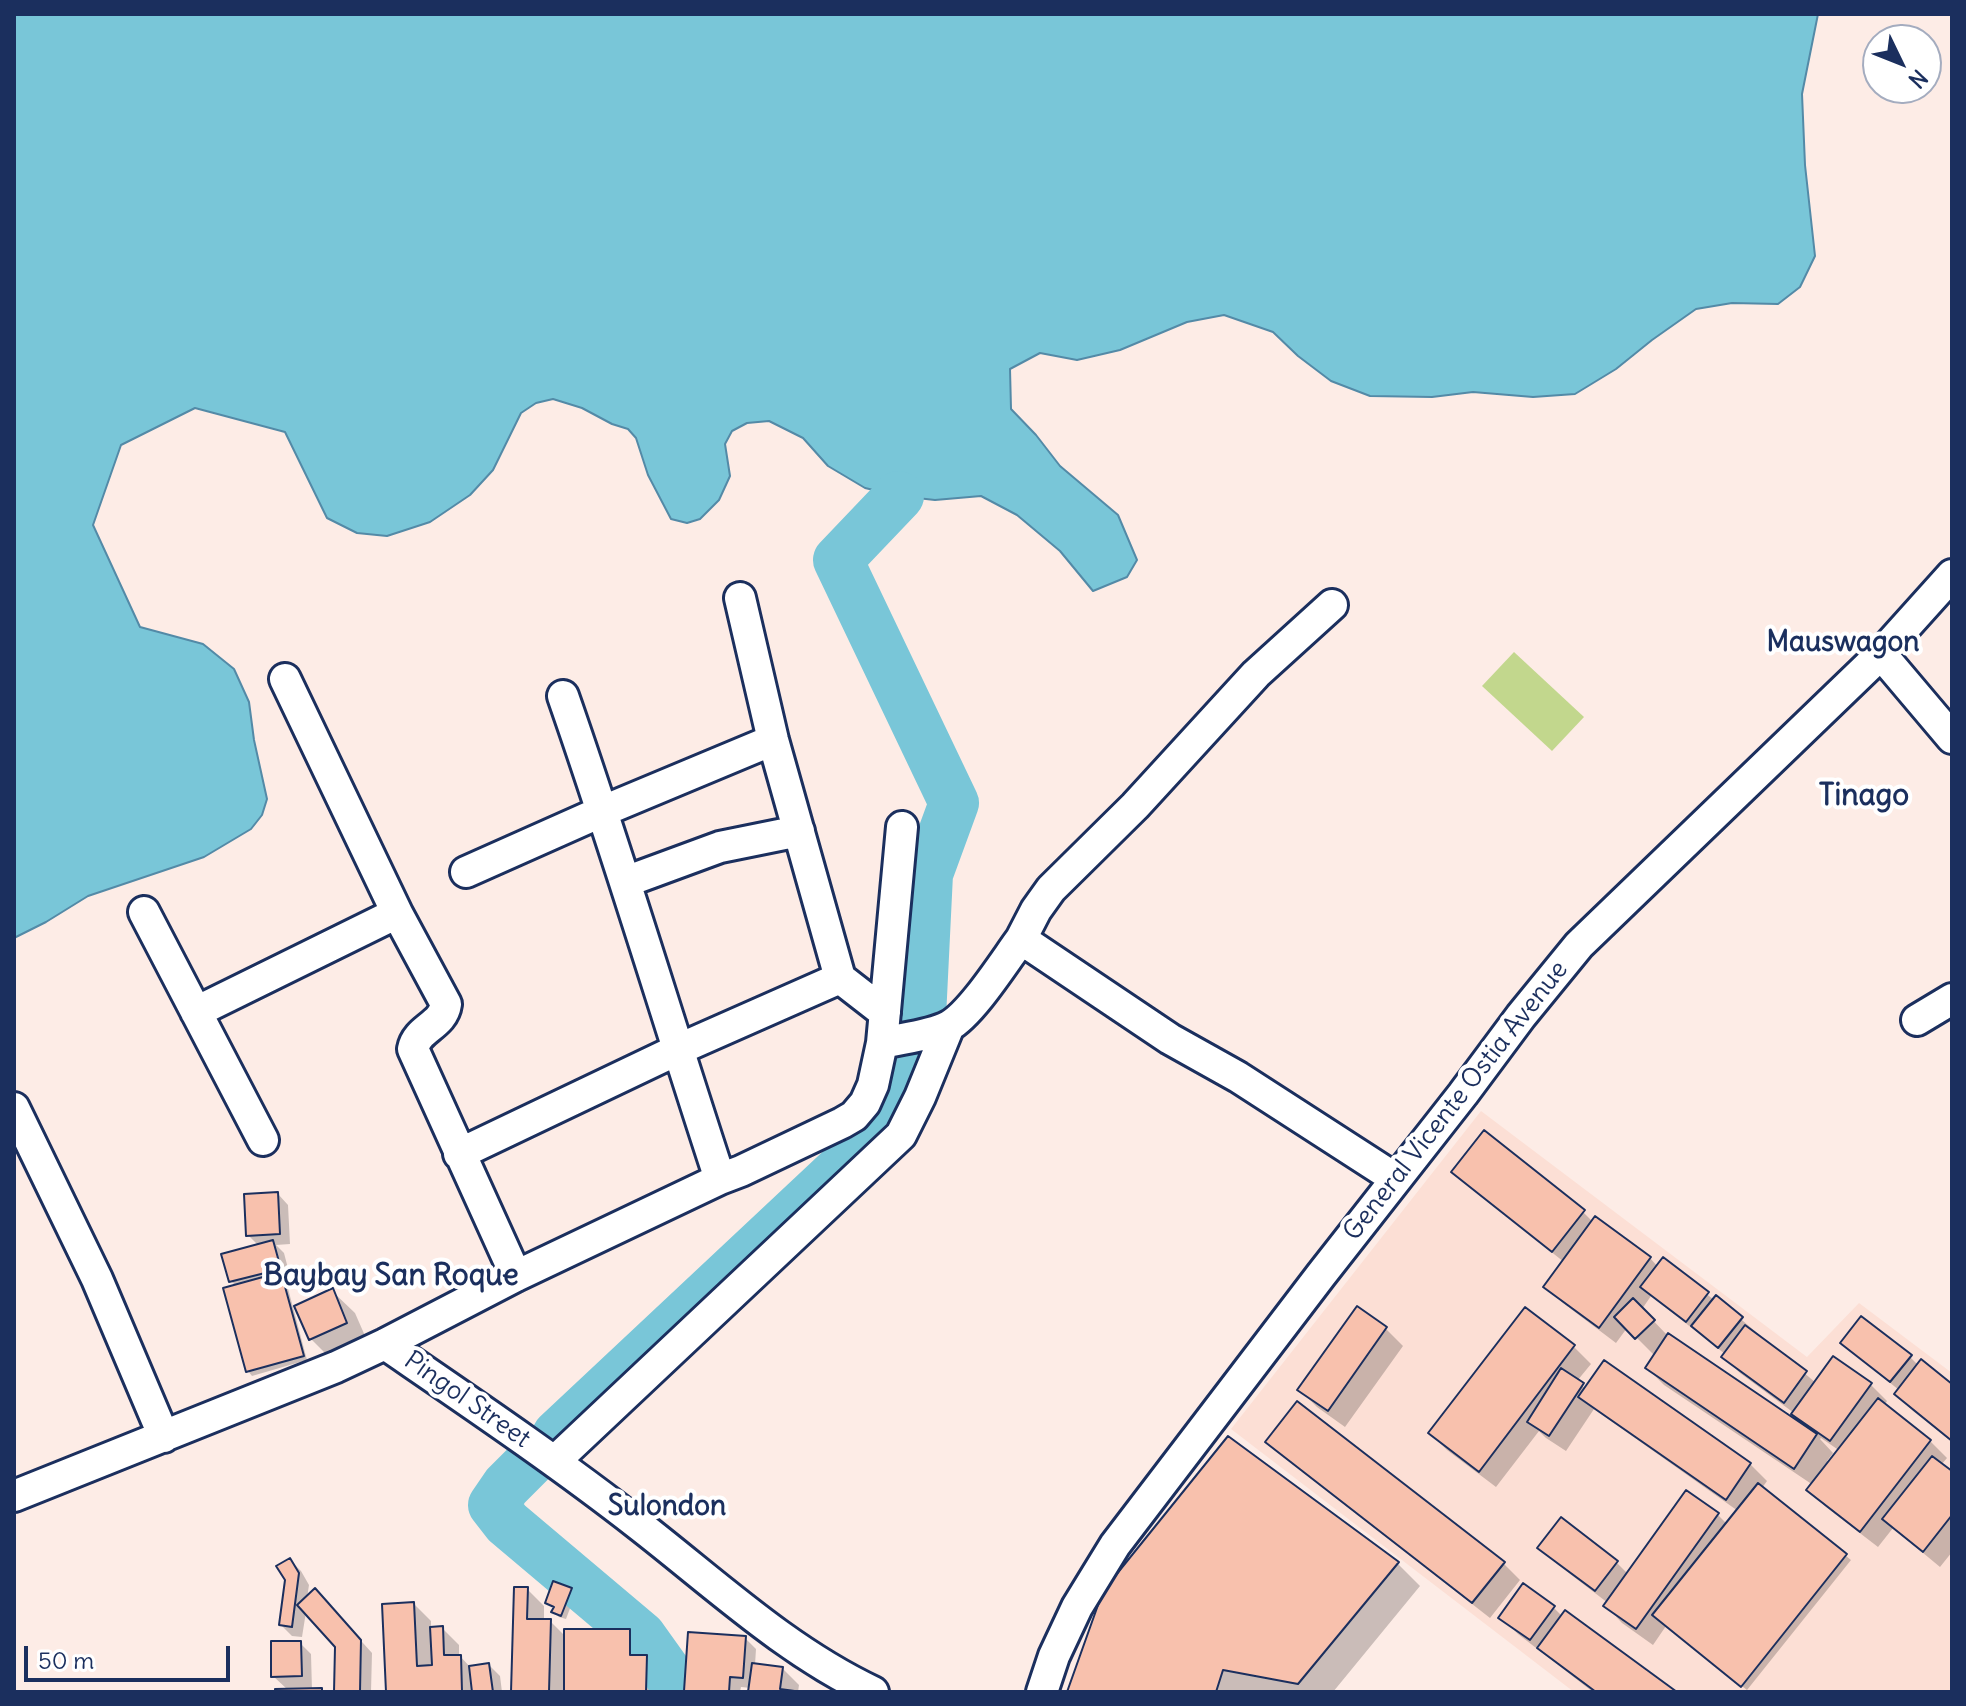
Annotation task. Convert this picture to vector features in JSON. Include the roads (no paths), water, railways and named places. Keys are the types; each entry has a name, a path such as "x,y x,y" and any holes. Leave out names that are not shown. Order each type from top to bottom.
{"street":[{"name":"General Vicente Ostia Avenue","path":"1042,1692 1054,1656 1077,1607 1115,1545 1521,1016 1579,945 1881,654 1952,575"},
{"path":"740,598 773,740 840,978 883,1028 931,1032 949,1026 965,1013 1021,939 1051,889 1135,806 1256,674 1332,605"},
{"path":"1881,654 1952,738"},
{"path":"285,679 397,913 446,1004 445,1013 419,1036 413,1049 516,1276"},
{"path":"563,696 603,811 720,1179"},
{"path":"466,872 773,740"},
{"path":"385,1344 516,1276 854,1116 865,1103 873,1085 883,1028 902,827"},
{"path":"625,882 720,847 799,831"},
{"path":"144,912 263,1140"},
{"path":"196,1012 397,913"},
{"path":"1021,939 1170,1039 1238,1077 1396,1179"},
{"path":"459,1154 677,1050 840,978"},
{"path":"1917,1020 1952,999"},
{"path":"555,1461 901,1135 949,1026"},
{"path":"14,1108 97,1279 164,1437"},
{"name":"Pingol Street","path":"14,1496 298,1383 385,1344 555,1461 641,1526 753,1618 808,1655 873,1692"}],"water":[{"path":"14,14 1818,14 1802,94 1805,165 1815,256 1800,287 1778,304 1732,303 1696,309 1616,369 1575,394 1533,397 1473,392 1432,397 1370,396 1331,381 1273,332 1224,315 1187,322 1120,350 1077,360 1040,353 1010,369 1011,409 1060,466 1118,515 1137,560 1127,577 1093,591 1060,551 1017,515 981,496 935,500 865,488 828,466 803,438 769,421 747,423 732,431 725,444 730,476 719,500 700,519 687,523 671,519 648,475 636,438 628,429 582,408 553,399 536,403 521,413 493,470 470,495 430,522 387,536 357,533 327,518 285,432 195,408 121,445 93,525 140,627 203,644 234,669 249,702 267,799 262,815 251,829 204,857 88,896 14,938"}],"waterway":[{"path":"899,496 838,560 954,803 928,874 921,1017"},
{"path":"557,1435 844,1166 900,1100 914,1055"},
{"path":"531,1461 506,1486 493,1505 507,1523 641,1636 678,1692"}],"district":[{"name":"Mauswagon","path":"1843,643"},
{"name":"Tinago","path":"1864,796"},
{"name":"Baybay San Roque","path":"391,1276"},
{"name":"Sulondon","path":"667,1507"}]}
